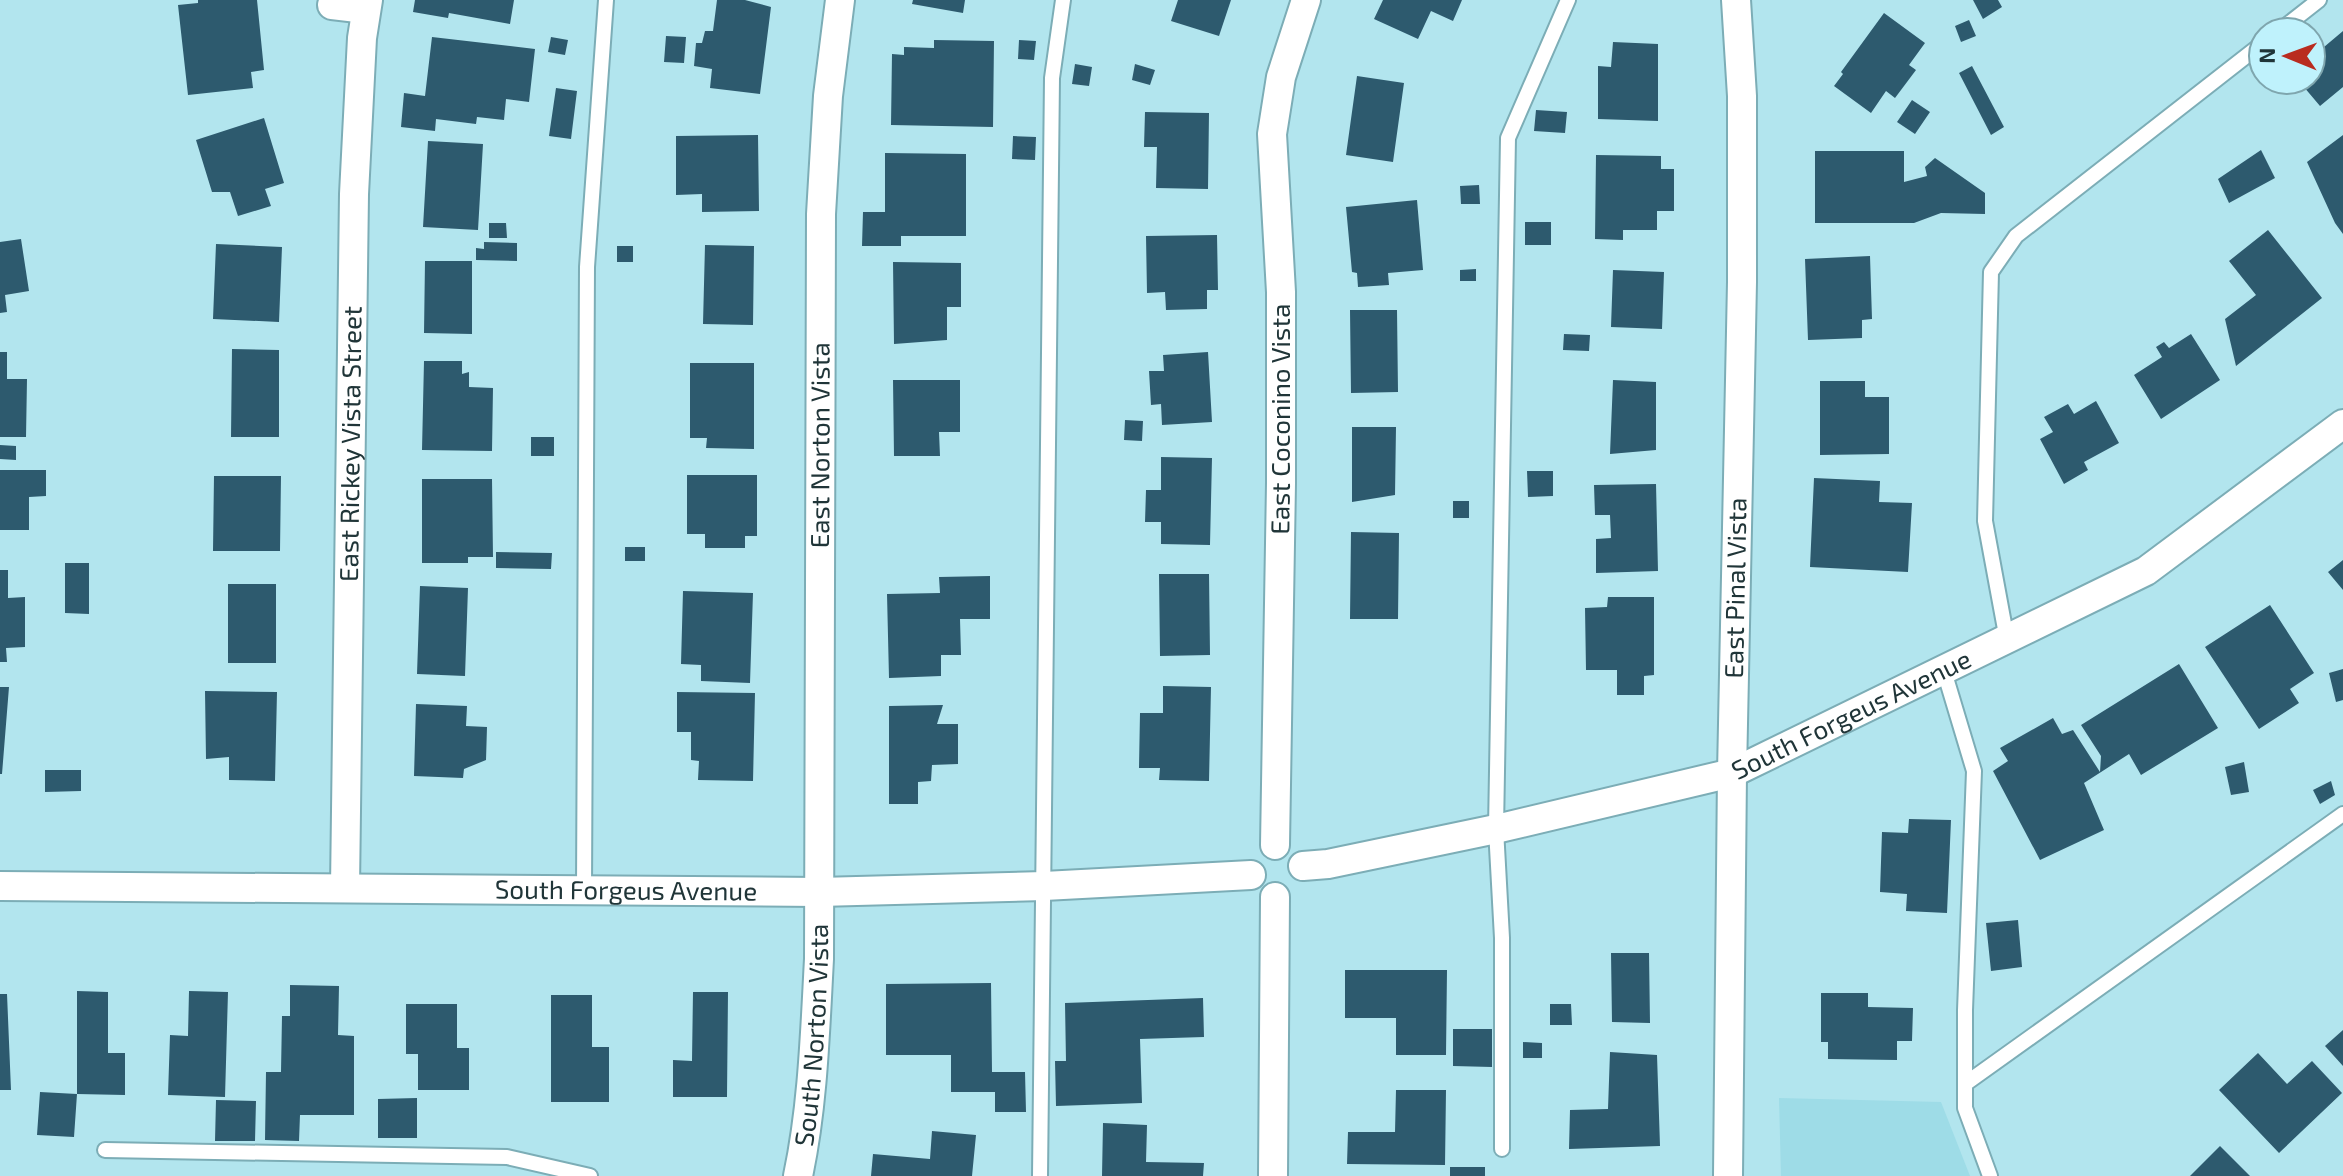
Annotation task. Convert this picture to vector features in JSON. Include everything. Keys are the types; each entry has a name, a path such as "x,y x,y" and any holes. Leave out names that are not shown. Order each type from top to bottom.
{"street":[{"name":"East Norton Vista","path":"819,892 821,214 828,96 840,0"},
{"name":"East Coconino Vista","path":"1275,845 1281,292 1272,134 1281,77 1306,0"},
{"name":"East Pinal Vista","path":"1728,1176 1742,282 1742,96 1736,0"},
{"path":"332,5 367,5"},
{"name":"East Rickey Vista Street","path":"345,888 354,194 362,38 367,5"},
{"name":"South Forgeus Avenue","path":"1303,866 1328,864 1496,829 1732,773 2146,571 2343,424"},
{"path":"1275,845 1294,851 1303,866 1301,883 1295,890 1288,895 1275,897 1257,888 1251,875 1255,856 1275,845"},
{"name":"South Forgeus Avenue","path":"0,886 819,892 1044,886 1251,875"},
{"name":"South Norton Vista","path":"798,1176 805,1144 813,1060 819,892"},
{"path":"1273,1176 1275,897"}],"lane":[{"path":"584,890 587,267 606,0"},
{"path":"1040,1176 1052,78 1063,0"},
{"path":"1502,1149 1502,938 1496,829 1508,138 1568,0"},
{"path":"2298,16 2319,0"},
{"path":"2007,640 1985,521 1991,272 2016,236 2247,56"},
{"path":"1944,671 1974,771 1965,1010 1965,1108 1990,1176"},
{"path":"1965,1084 2343,814"},
{"path":"105,1150 507,1157 590,1176"}],"shaded area":[{"path":"1779,1098 1941,1102 1970,1176 1781,1176"}],"building":[{"path":"198,0 257,0 264,70 251,72 253,88 188,95 178,5 198,3"},
{"path":"415,0 514,0 510,24 449,13 448,18 413,12"},
{"path":"717,0 745,0 771,7 760,94 710,88 712,69 694,66 696,43 702,43 705,31 713,31"},
{"path":"913,0 965,0 963,13 912,4"},
{"path":"1178,0 1231,0 1219,36 1171,21"},
{"path":"1383,0 1462,0 1453,21 1431,11 1418,39 1374,19"},
{"path":"1973,0 1998,0 2002,7 1983,19"},
{"path":"1884,13 1925,43 1909,65 1916,70 1895,98 1886,91 1871,113 1834,86"},
{"path":"1969,20 1976,36 1961,42 1955,26"},
{"path":"2343,31 2343,87 2320,106 2312,96 2327,96 2327,44"},
{"path":"666,36 686,37 684,63 664,62"},
{"path":"432,37 535,49 529,102 506,99 504,120 477,117 476,124 436,119 435,131 401,127 404,93 425,96"},
{"path":"551,37 568,40 565,55 548,52"},
{"path":"934,40 994,41 993,127 891,125 892,54 904,55 904,47 934,48"},
{"path":"1019,40 1036,41 1034,60 1018,59"},
{"path":"1613,42 1658,44 1658,121 1598,119 1598,66 1611,67"},
{"path":"1075,64 1092,67 1089,86 1072,84"},
{"path":"1135,64 1155,70 1150,85 1132,80"},
{"path":"1972,66 2004,127 1991,135 1959,73"},
{"path":"1357,76 1404,83 1393,162 1346,155"},
{"path":"556,88 577,91 571,139 549,136"},
{"path":"1912,100 1930,112 1915,134 1897,122"},
{"path":"1536,110 1567,112 1565,133 1534,131"},
{"path":"1145,112 1209,113 1208,189 1156,188 1157,147 1144,147"},
{"path":"264,118 284,183 265,189 271,206 238,216 230,192 212,192 196,140"},
{"path":"758,135 759,211 702,212 702,194 676,195 676,136"},
{"path":"2343,135 2343,234 2307,162"},
{"path":"1013,136 1036,137 1035,160 1012,159"},
{"path":"428,141 483,144 478,230 423,227"},
{"path":"2261,150 2275,178 2229,203 2218,179"},
{"path":"1815,151 1904,151 1904,182 1927,176 1925,167 1935,158 1985,193 1985,214 1941,213 1914,223 1815,223"},
{"path":"885,153 966,154 966,236 901,236 901,246 862,246 863,212 885,212"},
{"path":"1596,155 1661,156 1661,169 1674,169 1674,211 1657,211 1657,230 1623,230 1623,240 1595,239"},
{"path":"1479,185 1480,204 1461,204 1460,186"},
{"path":"1417,200 1423,270 1388,273 1389,285 1358,287 1357,273 1352,272 1346,207"},
{"path":"1525,222 1551,222 1551,245 1525,245"},
{"path":"489,223 506,223 507,238 489,238"},
{"path":"2268,230 2322,298 2236,366 2225,319 2256,295 2229,261"},
{"path":"1217,235 1218,290 1207,290 1207,309 1166,310 1165,292 1147,293 1146,236"},
{"path":"21,239 29,291 5,295 7,312 0,313 0,242"},
{"path":"484,242 517,243 517,261 476,260 476,248 484,249"},
{"path":"216,244 282,247 279,322 213,319"},
{"path":"705,245 754,246 753,325 703,324"},
{"path":"617,246 633,246 633,262 617,262"},
{"path":"1870,256 1872,319 1862,320 1862,338 1808,340 1805,259"},
{"path":"425,261 472,261 472,334 424,333"},
{"path":"893,262 961,263 961,307 947,307 947,340 894,344"},
{"path":"1476,269 1476,281 1460,281 1460,270"},
{"path":"1613,270 1664,272 1662,329 1611,327"},
{"path":"1350,310 1397,310 1398,392 1351,393"},
{"path":"1564,334 1590,335 1589,351 1563,350"},
{"path":"2191,334 2220,380 2161,419 2134,375 2162,357 2156,347 2164,342 2169,348"},
{"path":"232,349 279,350 279,437 231,437"},
{"path":"0,352 7,352 7,379 27,379 26,437 0,437"},
{"path":"1208,352 1212,422 1162,425 1161,404 1151,405 1149,371 1164,371 1163,355"},
{"path":"424,361 462,361 462,374 469,372 469,387 493,388 492,451 422,450"},
{"path":"690,363 754,363 754,449 706,448 707,438 690,438"},
{"path":"893,380 960,380 960,432 939,432 940,456 894,456"},
{"path":"1613,380 1656,382 1656,450 1610,454"},
{"path":"1820,381 1865,381 1865,397 1889,397 1889,454 1820,455"},
{"path":"2096,401 2119,443 2084,462 2088,470 2064,484 2040,439 2053,432 2044,417 2068,404 2074,414"},
{"path":"1125,420 1143,421 1142,441 1124,440"},
{"path":"1352,427 1396,427 1395,495 1352,502"},
{"path":"531,437 554,437 554,456 531,456"},
{"path":"0,445 16,446 16,460 0,459"},
{"path":"1161,457 1212,458 1210,545 1161,544 1161,522 1145,522 1146,490 1161,490"},
{"path":"0,470 46,470 46,496 29,497 29,530 0,530"},
{"path":"1527,471 1553,471 1553,496 1528,497"},
{"path":"687,475 757,475 757,536 745,536 745,548 705,548 705,534 687,534"},
{"path":"214,476 281,476 280,551 213,551"},
{"path":"1814,478 1880,481 1879,502 1912,503 1908,572 1810,567"},
{"path":"422,479 492,479 493,557 468,557 468,563 422,563"},
{"path":"1656,484 1658,571 1596,573 1596,539 1611,538 1610,515 1595,515 1594,485"},
{"path":"1453,501 1469,501 1469,518 1453,518"},
{"path":"1351,532 1399,533 1398,619 1350,619"},
{"path":"625,547 645,547 645,561 625,561"},
{"path":"496,552 552,553 551,569 496,568"},
{"path":"2343,560 2343,590 2328,572"},
{"path":"65,563 89,563 89,614 65,613"},
{"path":"0,570 8,570 8,598 25,597 25,647 6,648 7,662 0,662"},
{"path":"1159,574 1209,574 1210,655 1160,656"},
{"path":"990,576 990,619 960,619 961,655 941,655 941,676 889,678 887,594 940,593 939,577"},
{"path":"228,584 276,584 276,663 228,663"},
{"path":"420,586 468,588 465,676 417,674"},
{"path":"683,591 753,593 750,683 701,681 701,665 681,664"},
{"path":"1608,597 1654,597 1654,675 1644,676 1644,695 1617,695 1617,670 1586,670 1585,608 1607,607"},
{"path":"2270,605 2314,673 2290,689 2299,703 2259,729 2205,647"},
{"path":"2179,664 2218,728 2141,775 2129,754 2084,783 2104,830 2040,860 1993,771 2008,761 2000,748 2053,718 2062,734 2073,730 2100,772 2101,756 2081,725"},
{"path":"2343,669 2343,700 2336,702 2329,673"},
{"path":"1163,686 1211,687 1209,781 1159,780 1160,768 1139,768 1140,713 1163,713"},
{"path":"0,687 9,687 2,774 0,774"},
{"path":"205,691 277,692 275,781 229,780 229,757 206,759"},
{"path":"677,692 755,693 753,781 698,780 699,761 691,760 691,732 677,732"},
{"path":"416,704 467,706 466,726 487,727 486,760 464,769 463,778 414,776"},
{"path":"943,705 937,724 958,724 958,764 932,765 931,781 918,782 918,804 889,804 889,706"},
{"path":"2244,762 2249,792 2231,795 2225,767"},
{"path":"45,770 81,770 81,791 45,792"},
{"path":"2331,781 2335,795 2320,804 2313,790"},
{"path":"1909,819 1951,820 1947,913 1906,911 1907,894 1880,892 1882,832 1908,833"},
{"path":"2018,920 2022,967 1991,971 1986,923"},
{"path":"1611,953 1649,953 1650,1023 1612,1022"},
{"path":"1345,970 1447,970 1446,1055 1396,1055 1396,1018 1345,1018"},
{"path":"991,983 992,1072 1025,1072 1026,1112 995,1112 995,1092 951,1092 951,1055 886,1055 886,984"},
{"path":"290,985 339,986 338,1035 354,1036 354,1115 300,1115 299,1141 265,1140 266,1072 281,1072 282,1016 290,1016"},
{"path":"77,991 108,992 108,1053 125,1053 125,1095 77,1094"},
{"path":"189,991 228,992 225,1097 168,1095 170,1035 188,1036"},
{"path":"693,992 728,992 727,1097 673,1097 673,1060 692,1061"},
{"path":"1821,993 1868,993 1868,1007 1913,1008 1912,1041 1897,1041 1897,1060 1828,1059 1828,1042 1821,1042"},
{"path":"0,994 7,994 11,1090 0,1090"},
{"path":"551,995 592,995 592,1047 609,1047 609,1102 551,1102"},
{"path":"1203,998 1204,1037 1140,1039 1142,1103 1056,1106 1055,1061 1066,1061 1065,1003"},
{"path":"406,1004 457,1004 457,1048 469,1048 469,1090 418,1090 418,1054 406,1054"},
{"path":"1550,1004 1571,1004 1572,1025 1550,1025"},
{"path":"1453,1029 1492,1029 1492,1067 1453,1066"},
{"path":"2343,1030 2343,1066 2325,1046"},
{"path":"1523,1042 1542,1043 1542,1058 1523,1058"},
{"path":"1610,1052 1657,1055 1660,1146 1569,1149 1570,1110 1608,1109"},
{"path":"2258,1053 2287,1084 2312,1061 2342,1093 2279,1153 2219,1090"},
{"path":"1396,1090 1446,1090 1445,1165 1347,1164 1348,1132 1395,1132"},
{"path":"40,1092 77,1094 74,1137 37,1135"},
{"path":"417,1098 417,1138 378,1138 378,1099"},
{"path":"216,1100 256,1101 255,1141 215,1141"},
{"path":"1103,1123 1147,1125 1146,1162 1204,1163 1203,1176 1102,1176"},
{"path":"932,1131 976,1135 972,1176 871,1176 873,1154 930,1159"},
{"path":"2220,1146 2250,1176 2190,1176"},
{"path":"1450,1167 1485,1167 1485,1176 1450,1176"}]}
